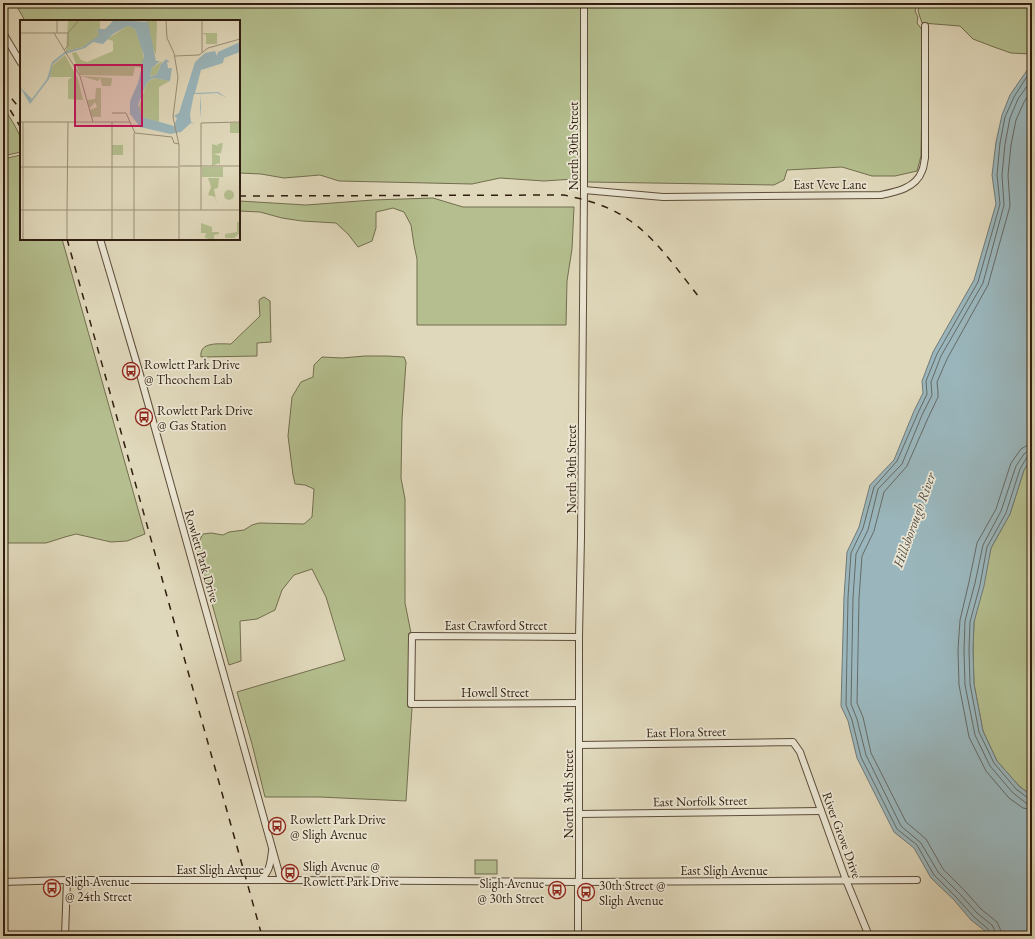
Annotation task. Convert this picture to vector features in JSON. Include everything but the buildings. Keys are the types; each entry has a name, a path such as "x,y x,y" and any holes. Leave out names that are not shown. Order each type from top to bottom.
{"street":[{"name":"North 30th Street","path":"578,936 579,637 584,190 584,3"},
{"name":"East Veve Lane","path":"584,190 663,197 881,195 899,191 914,182 922,172 925,158 925,26"},
{"path":"3,33 20,61"},
{"name":"Rowlett Park Drive","path":"100,240 139,371 281,880"},
{"name":"East Crawford Street","path":"412,704 412,636 579,637"},
{"name":"Howell Street","path":"412,704 579,703"},
{"name":"East Flora Street","path":"579,744 793,742"},
{"name":"River Grove Drive","path":"793,742 800,752 846,880 869,936"},
{"name":"East Norfolk Street","path":"579,814 821,811"},
{"path":"261,880 269,870 272,848"},
{"path":"65,936 67,880"},
{"name":"East Sligh Avenue","path":"3,882 67,880 578,882 917,880"}],"green space":[{"path":"15,3 918,3 915,11 918,17 917,23 923,31 921,156 917,171 895,176 872,176 842,167 787,170 784,180 774,185 589,182 574,179 544,181 500,178 472,184 339,181 320,175 284,178 261,174 240,173 240,20 24,20"},
{"path":"920,3 1032,3 1032,54 1011,53 973,39 960,26 922,23 918,11"},
{"path":"3,106 20,136 20,152 3,156"},
{"path":"20,155 20,240 62,240 145,534 127,541 111,542 76,534 46,543 3,543 3,159"},
{"path":"433,198 463,207 574,207 572,249 567,281 566,325 417,325 417,259 411,225 404,212 393,208 376,212 376,228 372,241 358,247 348,234 336,223 302,221 282,218 260,212 240,211 240,201 306,205 373,200"},
{"path":"264,297 270,301 271,342 257,343 257,356 201,357 203,348 211,344 231,344 260,316 259,301"},
{"path":"365,356 404,357 406,362 402,419 401,478 405,499 405,603 411,633 409,633 408,707 412,708 406,801 320,797 265,797 237,692 345,660 326,597 312,569 294,575 282,590 275,610 257,619 240,621 241,661 229,665 196,546 203,534 211,533 223,535 229,532 244,530 259,523 304,524 312,517 314,489 305,485 295,484 293,475 288,436 292,397 301,382 313,377 314,365 322,357 342,358"},
{"path":"1032,457 1032,796 1019,786 997,761 983,731 974,684 973,650 974,622 991,548 1010,514 1024,470"},
{"path":"475,860 497,860 497,874 475,874"}],"water":[{"name":"Hillsborough River","path":"1032,61 1032,457 1024,470 1010,514 991,548 984,586 974,622 973,650 974,684 983,731 997,761 1019,786 1032,796 1032,936 987,936 985,931 971,920 954,900 931,878 914,848 894,832 857,758 848,721 841,706 844,597 847,552 859,527 870,485 894,460 923,393 922,381 933,352 974,280 996,204 992,175 996,142 1002,115 1010,95"}],"railway":[{"path":"3,88 20,109"},
{"path":"3,98 20,126"},
{"path":"240,196 564,195 590,201 606,207 622,215 639,227 667,256 699,297"},
{"path":"67,240 262,936"}],"place":[{"name":"Rowlett Park Drive @ Theochem Lab","path":"131,371"},
{"name":"Rowlett Park Drive @ Gas Station","path":"144,417"},
{"name":"Rowlett Park Drive @ Sligh Avenue","path":"277,826"},
{"name":"Sligh Avenue @ Rowlett Park Drive","path":"290,873"},
{"name":"Sligh Avenue @ 24th Street","path":"52,888"},
{"name":"Sligh Avenue @ 30th Street","path":"557,890"},
{"name":"30th Street @ Sligh Avenue","path":"586,892"}]}
